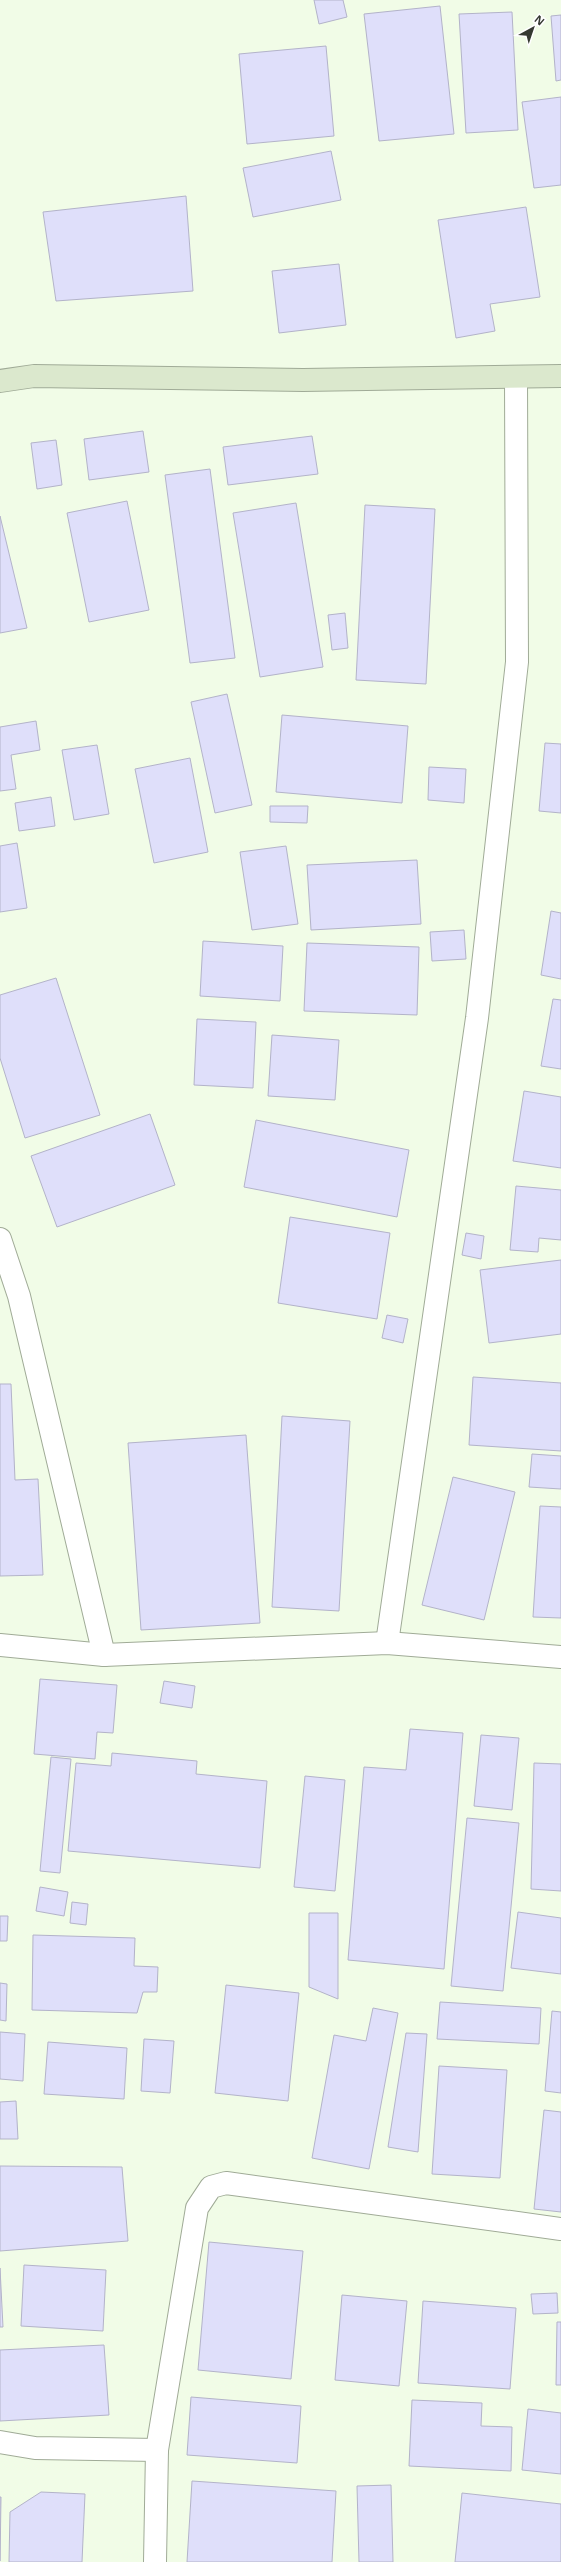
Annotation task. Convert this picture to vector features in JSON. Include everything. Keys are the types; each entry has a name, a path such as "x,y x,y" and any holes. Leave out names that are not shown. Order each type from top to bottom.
{"street":[{"path":"0,381 34,376 303,380 516,378 561,376"},
{"path":"387,1643 477,1018 517,662 516,378"},
{"path":"0,1239 19,1296 104,1655"},
{"path":"0,1645 104,1655 387,1643 561,1657"},
{"path":"155,2562 157,2450 197,2208 211,2187 226,2183 561,2229"},
{"path":"0,2442 35,2448 157,2450"}],"building":[{"path":"314,0 343,0 347,17 319,24"},
{"path":"440,6 454,134 379,141 364,14"},
{"path":"512,12 518,130 466,133 459,14"},
{"path":"561,15 561,80 556,81 551,16"},
{"path":"326,46 334,136 247,144 239,54"},
{"path":"561,97 561,185 534,188 522,102"},
{"path":"331,151 341,200 253,217 243,168"},
{"path":"186,196 193,291 56,301 43,212"},
{"path":"526,207 540,297 490,304 495,331 456,338 438,220"},
{"path":"339,264 346,325 279,333 272,271"},
{"path":"143,431 149,472 89,480 84,439"},
{"path":"312,436 318,474 228,485 223,447"},
{"path":"56,440 62,485 37,489 31,443"},
{"path":"210,469 235,658 190,663 165,475"},
{"path":"127,501 149,610 89,622 67,513"},
{"path":"296,503 323,667 260,677 233,513"},
{"path":"365,505 435,509 426,684 356,680"},
{"path":"0,516 27,628 0,633"},
{"path":"345,613 348,648 332,650 328,615"},
{"path":"227,694 252,805 215,813 191,702"},
{"path":"282,715 408,726 402,803 276,792"},
{"path":"36,721 40,750 11,755 16,789 0,791 0,727"},
{"path":"545,743 561,744 561,813 539,811"},
{"path":"97,745 109,814 74,820 62,750"},
{"path":"190,758 208,852 154,863 135,769"},
{"path":"429,767 466,769 464,803 428,800"},
{"path":"51,797 55,826 19,831 15,803"},
{"path":"270,806 308,806 307,823 270,822"},
{"path":"17,843 27,908 0,912 0,846"},
{"path":"286,846 298,924 252,930 240,852"},
{"path":"417,860 421,924 311,930 307,865"},
{"path":"551,911 561,913 561,979 541,975"},
{"path":"464,930 466,959 432,961 430,932"},
{"path":"203,941 283,946 280,1001 200,996"},
{"path":"307,943 419,947 417,1015 304,1011"},
{"path":"56,978 100,1115 25,1138 0,1058 0,995"},
{"path":"553,999 561,1000 561,1069 541,1066"},
{"path":"197,1019 256,1022 253,1088 194,1085"},
{"path":"272,1035 339,1040 335,1100 268,1096"},
{"path":"524,1091 561,1097 561,1168 513,1161"},
{"path":"150,1114 175,1185 57,1227 31,1156"},
{"path":"256,1120 409,1150 397,1217 244,1187"},
{"path":"516,1186 561,1190 561,1240 539,1238 538,1252 510,1250"},
{"path":"290,1217 390,1233 377,1319 278,1303"},
{"path":"466,1233 484,1236 481,1259 462,1255"},
{"path":"561,1260 561,1334 489,1343 480,1270"},
{"path":"387,1315 408,1319 403,1343 382,1338"},
{"path":"473,1377 561,1383 561,1451 469,1445"},
{"path":"0,1384 11,1384 15,1480 38,1479 43,1575 0,1576"},
{"path":"282,1416 350,1421 339,1611 272,1607"},
{"path":"246,1435 260,1623 141,1630 128,1443"},
{"path":"532,1454 561,1456 561,1489 529,1487"},
{"path":"453,1477 515,1492 484,1620 422,1605"},
{"path":"540,1506 561,1507 561,1618 533,1617"},
{"path":"40,1679 117,1685 113,1733 97,1732 95,1759 34,1754"},
{"path":"164,1681 195,1686 192,1708 160,1703"},
{"path":"410,1729 463,1733 444,1969 348,1960 364,1767 406,1770"},
{"path":"481,1735 519,1738 512,1810 474,1806"},
{"path":"112,1753 197,1761 196,1774 267,1781 260,1868 68,1851 76,1763 111,1766"},
{"path":"51,1757 71,1759 60,1873 40,1871"},
{"path":"534,1763 561,1764 561,1891 531,1889"},
{"path":"305,1776 345,1780 335,1891 294,1887"},
{"path":"467,1818 519,1823 503,1991 451,1986"},
{"path":"40,1887 68,1892 64,1916 36,1911"},
{"path":"72,1902 88,1904 86,1925 70,1923"},
{"path":"518,1912 561,1918 561,1974 511,1968"},
{"path":"309,1913 338,1913 338,1999 309,1987"},
{"path":"0,1916 8,1916 7,1941 0,1941"},
{"path":"33,1935 135,1938 134,1966 158,1967 157,1992 143,1992 137,2013 32,2010"},
{"path":"0,1983 7,1984 6,2021 0,2020"},
{"path":"226,1985 299,1993 288,2101 215,2093"},
{"path":"440,2002 541,2008 539,2044 437,2039"},
{"path":"373,2008 398,2013 369,2169 312,2158 334,2035 366,2041"},
{"path":"552,2011 561,2012 561,2093 545,2091"},
{"path":"0,2032 25,2034 23,2081 0,2079"},
{"path":"406,2033 427,2034 418,2152 388,2147"},
{"path":"144,2039 174,2041 170,2093 141,2091"},
{"path":"48,2042 127,2048 124,2099 44,2094"},
{"path":"439,2066 507,2070 500,2178 432,2174"},
{"path":"16,2101 18,2139 0,2139 0,2102"},
{"path":"544,2110 561,2112 561,2212 534,2209"},
{"path":"0,2166 122,2167 128,2241 0,2251"},
{"path":"209,2242 303,2251 291,2379 198,2370"},
{"path":"24,2265 106,2270 103,2331 21,2326"},
{"path":"0,2268 3,2327 0,2327"},
{"path":"557,2293 558,2313 533,2314 531,2294"},
{"path":"342,2295 407,2301 399,2386 335,2380"},
{"path":"423,2301 516,2308 510,2389 418,2383"},
{"path":"557,2322 561,2322 561,2385 556,2385"},
{"path":"104,2345 109,2415 0,2421 0,2350"},
{"path":"191,2397 301,2406 297,2463 187,2455"},
{"path":"412,2400 482,2403 481,2426 512,2427 511,2471 409,2466"},
{"path":"528,2409 561,2413 561,2474 522,2470"},
{"path":"192,2481 336,2491 332,2562 187,2562"},
{"path":"391,2485 393,2562 359,2562 357,2486"},
{"path":"41,2492 85,2494 82,2562 9,2562 10,2512"},
{"path":"462,2493 561,2504 561,2562 455,2562"},
{"path":"0,2497 1,2497 0,2561"}]}
